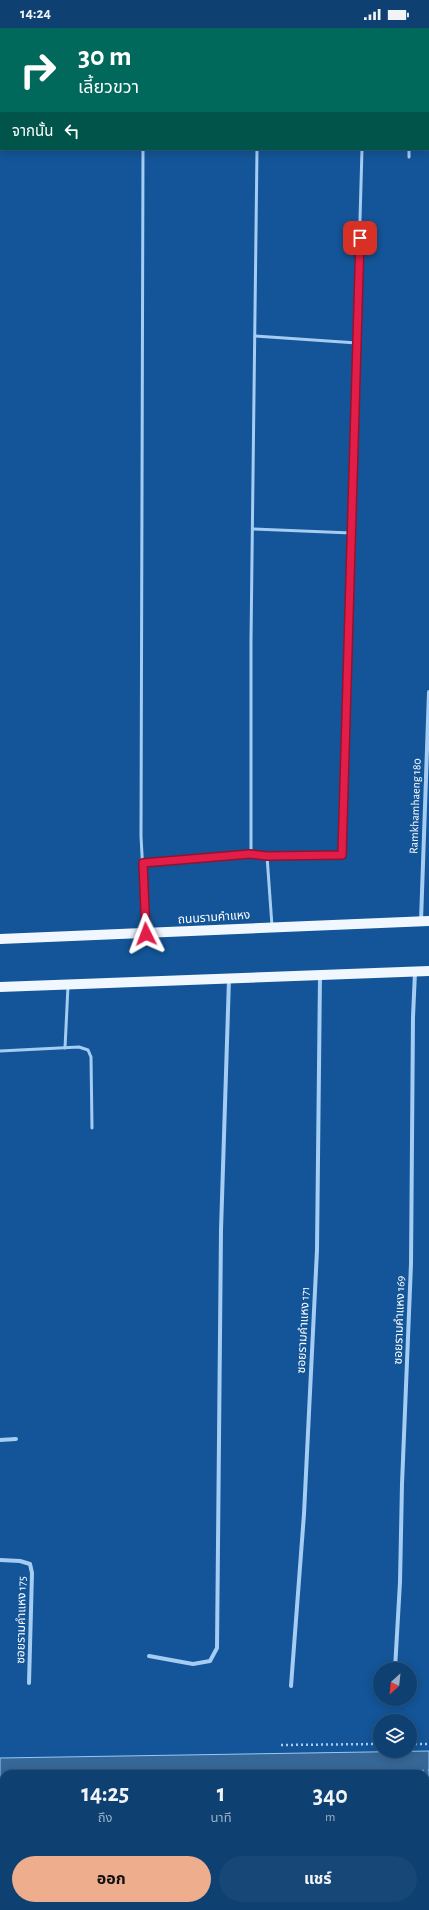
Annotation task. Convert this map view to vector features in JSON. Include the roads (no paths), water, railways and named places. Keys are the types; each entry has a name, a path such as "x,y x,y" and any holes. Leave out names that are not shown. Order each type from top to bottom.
{"main road":[{"name":"ถนนรามคำแหง","path":"0,939 146,934 272,926 425,921"},
{"path":"0,987 429,971"}],"street":[{"name":"Ramkhamhaeng 180","path":"425,921 429,692"},
{"name":"ซอยรามคำแหง 169","path":"395,1662 400,1582 402,1484 411,1264 413,1017 415,972"},
{"name":"ซอยรามคำแหง 171","path":"291,1686 304,1514 317,1250 320,976"},
{"path":"149,1656 174,1659 192,1664 210,1661 217,1648 221,1230 229,978"},
{"path":"0,1440 16,1439"},
{"name":"ซอยรามคำแหง 175","path":"0,1560 20,1561 30,1564 32,1573 29,1683"}],"lane":[{"path":"143,150 143,863 146,934"},
{"path":"250,854 257,150"},
{"path":"143,863 250,854 267,856 342,855 362,150"},
{"path":"409,150 409,157"},
{"path":"255,336 357,343"},
{"path":"253,529 351,533"},
{"path":"267,856 272,926"},
{"path":"65,1048 68,984"},
{"path":"0,1051 79,1047 88,1050 91,1057 92,1128"}],"water":[{"path":"417,1751 429,1751 429,1770 0,1770 0,1758 373,1752 373,1758 417,1758"}]}
